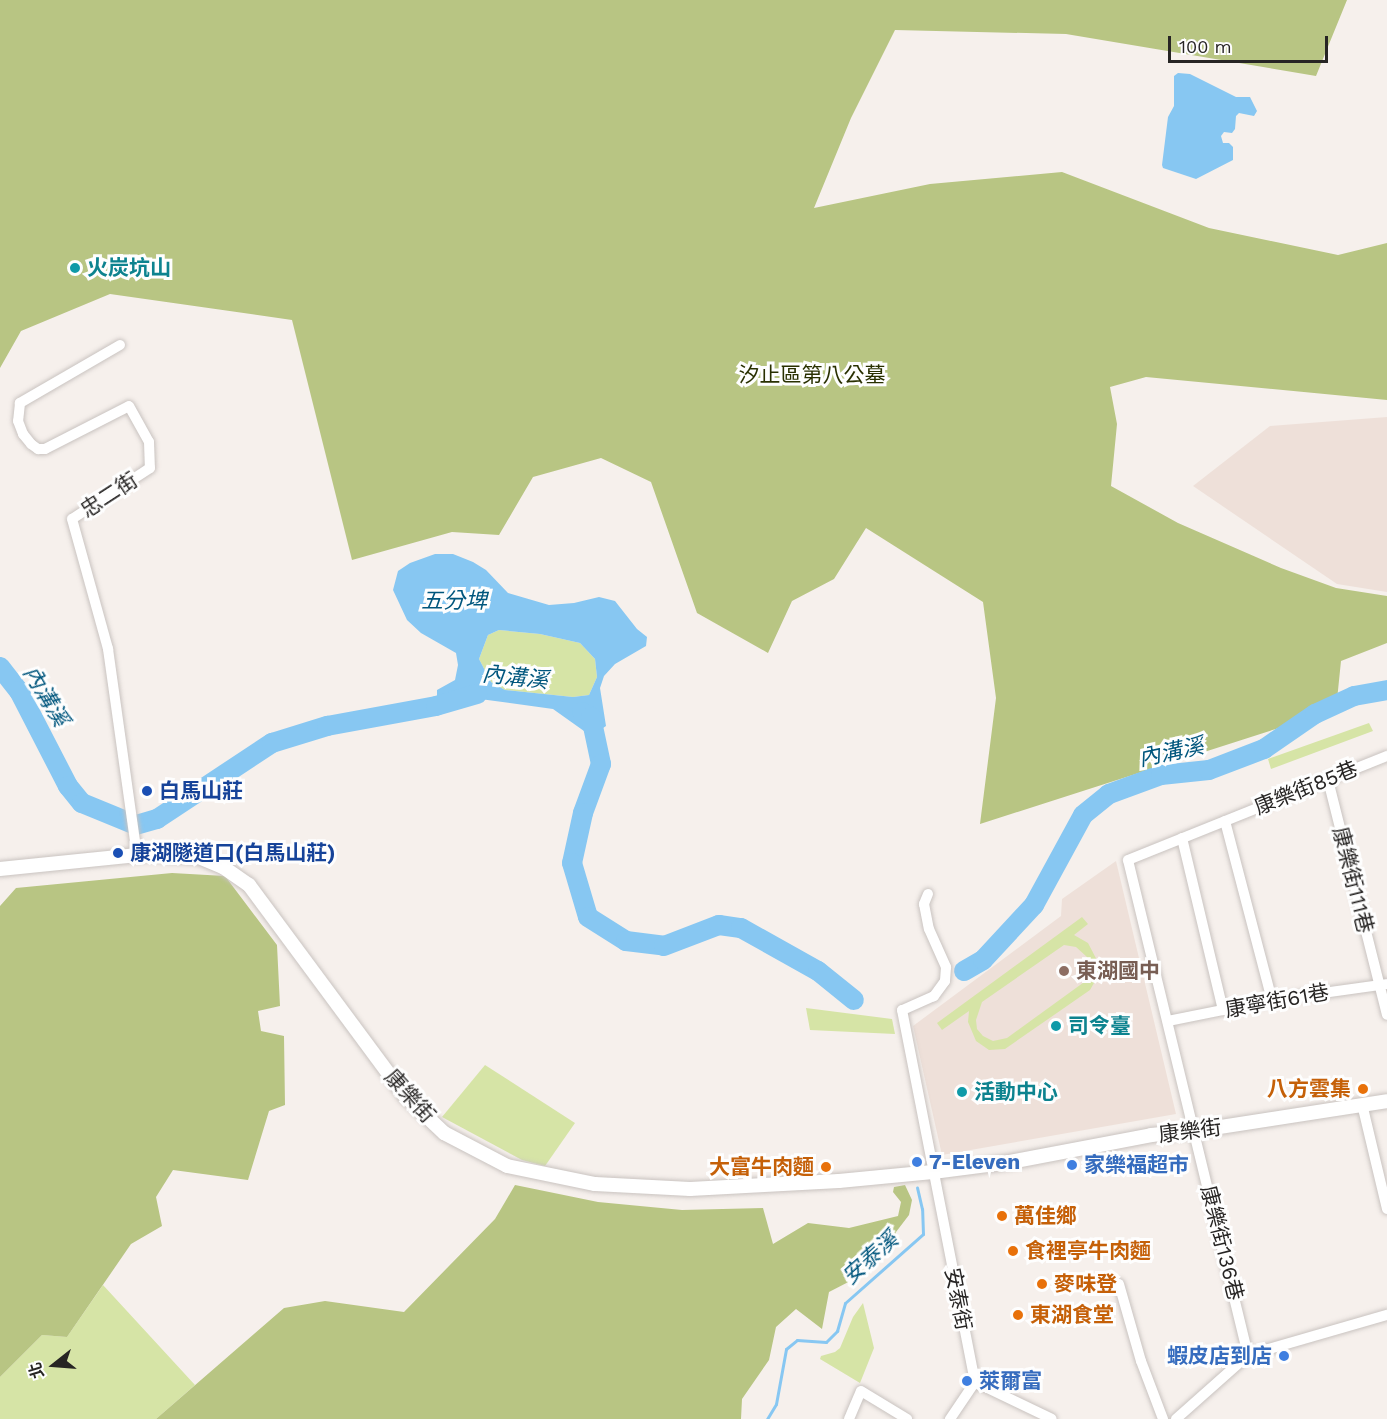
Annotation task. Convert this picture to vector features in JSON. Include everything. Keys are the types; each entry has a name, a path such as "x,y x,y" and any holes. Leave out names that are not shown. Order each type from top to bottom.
{"street":[{"name":"忠二街","path":"120,345 20,403 18,421 23,434 38,449 45,448 129,406 149,442 150,468 72,519 108,649 136,855"},
{"name":"康樂街85巷","path":"1168,1021 1128,860 1387,756"},
{"name":"康樂街111巷","path":"1328,780 1383,985 1387,1015"},
{"path":"1225,821 1272,1000"},
{"path":"1182,838 1223,1010"},
{"name":"康樂街","path":"0,869 136,855 178,854 199,857 223,867 249,885 405,1096 444,1133 507,1166 595,1184 690,1189 928,1172 1010,1162 1152,1135 1194,1131 1387,1101"},
{"name":"安泰街","path":"928,894 924,904 928,929 946,967 945,981 934,996 902,1010 928,1172 975,1383"},
{"name":"康寧街61巷","path":"1168,1021 1272,1000 1383,985"},
{"name":"康樂街136巷","path":"1168,1021 1248,1355"},
{"path":"1362,1104 1387,1209"},
{"path":"1119,1284 1141,1361 1163,1419"},
{"path":"1176,1419 1248,1355 1387,1315"},
{"path":"950,1419 975,1383 1052,1419"},
{"path":"849,1419 861,1391 907,1419"}],"shaded area":[{"path":"1387,417 1387,592 1337,584 1193,486 1270,426"},
{"name":"東湖國中","path":"1116,861 1176,1114 942,1155 913,1026 1061,916 1062,899"}],"green space":[{"name":"汐止區第八公墓","path":"0,0 1347,0 1316,76 1066,34 895,30 851,118 814,208 930,184 1062,172 1209,228 1338,255 1387,243 1387,400 1146,377 1110,387 1117,424 1111,486 1178,523 1281,568 1336,588 1387,596 1387,643 1341,661 1337,700 1282,727 980,824 996,698 983,602 866,528 834,579 792,601 768,653 697,613 651,482 601,458 533,477 499,535 452,532 352,560 292,320 110,294 21,331 0,368"},
{"path":"499,630 540,634 580,643 595,659 597,677 589,695 573,697 505,690 491,682 479,659 488,635"},
{"path":"1369,723 1373,731 1271,769 1268,759"},
{"path":"172,873 225,876 277,945 280,1006 258,1011 261,1031 284,1036 285,1105 269,1111 248,1180 173,1170 156,1197 162,1226 131,1244 67,1337 42,1335 0,1377 0,906 16,888"},
{"path":"1082,917 1088,924 1074,935 1088,943 1100,966 1098,976 1090,990 1005,1049 989,1050 976,1041 968,1022 969,1011 942,1030 937,1023","holes":["1064,945 1076,947 1087,957 1090,974 1087,980 1007,1038 993,1041 983,1036 977,1029 976,1020 982,1002"]},
{"path":"806,1008 892,1019 895,1034 810,1030"},
{"path":"485,1065 575,1123 545,1166 522,1160 442,1117"},
{"path":"515,1185 598,1202 682,1210 763,1208 773,1244 808,1223 849,1228 898,1216 901,1202 893,1192 894,1187 905,1185 912,1200 909,1215 896,1232 890,1252 860,1276 829,1292 822,1329 796,1309 776,1327 769,1360 742,1399 741,1419 156,1419 284,1308 325,1301 404,1312 495,1219"},
{"path":"103,1285 195,1385 156,1419 0,1419 0,1377 42,1335 67,1337"},
{"path":"863,1303 874,1348 860,1383 820,1359 821,1356 840,1348 853,1317"}],"water":[{"path":"1178,73 1190,74 1236,97 1250,97 1257,111 1254,116 1239,113 1236,116 1235,129 1232,133 1224,132 1221,136 1223,143 1229,143 1233,147 1233,160 1196,179 1163,168 1162,165 1168,117 1174,106 1174,76"},
{"name":"五分埤","path":"435,554 453,554 486,570 508,593 549,605 574,603 599,597 615,601 637,629 647,637 646,646 615,664 604,676 600,688 606,726 591,736 553,709 480,699 437,702 437,690 455,680 458,665 456,653 421,633 407,620 393,590 398,571 410,563","holes":["499,630 540,634 580,643 595,659 597,677 589,695 573,697 505,690 491,682 479,659 488,635"]}],"waterway":[{"name":"內溝溪","path":"0,667 19,691 68,786 82,803 136,825 157,819 272,743 327,726 436,706 477,694"},
{"name":"內溝溪","path":"964,971 983,960 1034,905 1083,815 1109,794 1161,775 1209,770 1264,749 1315,714 1354,696 1387,690"},
{"name":"內溝溪","path":"582,712 591,717 601,764 583,813 572,863 588,917 626,941 664,946 719,925 741,928 818,971 854,1000"},
{"name":"安泰溪","path":"767,1419 776,1404 786,1349 797,1340 826,1342 837,1331 845,1303 923,1234 922,1209 917,1188"}],"place":[{"name":"火炭坑山","path":"75,268"},
{"name":"白馬山莊","path":"147,791"},
{"name":"康湖隧道口(白馬山莊)","path":"118,853"},
{"name":"東湖國中","path":"1064,971"},
{"name":"司令臺","path":"1056,1026"},
{"name":"八方雲集","path":"1363,1089"},
{"name":"活動中心","path":"962,1092"},
{"name":"7-Eleven","path":"917,1162"},
{"name":"家樂福超市","path":"1072,1165"},
{"name":"大富牛肉麵","path":"826,1167"},
{"name":"萬佳鄉","path":"1002,1216"},
{"name":"食裡亭牛肉麵","path":"1013,1251"},
{"name":"麥味登","path":"1042,1284"},
{"name":"東湖食堂","path":"1018,1315"},
{"name":"蝦皮店到店","path":"1284,1356"},
{"name":"萊爾富","path":"967,1381"}]}
